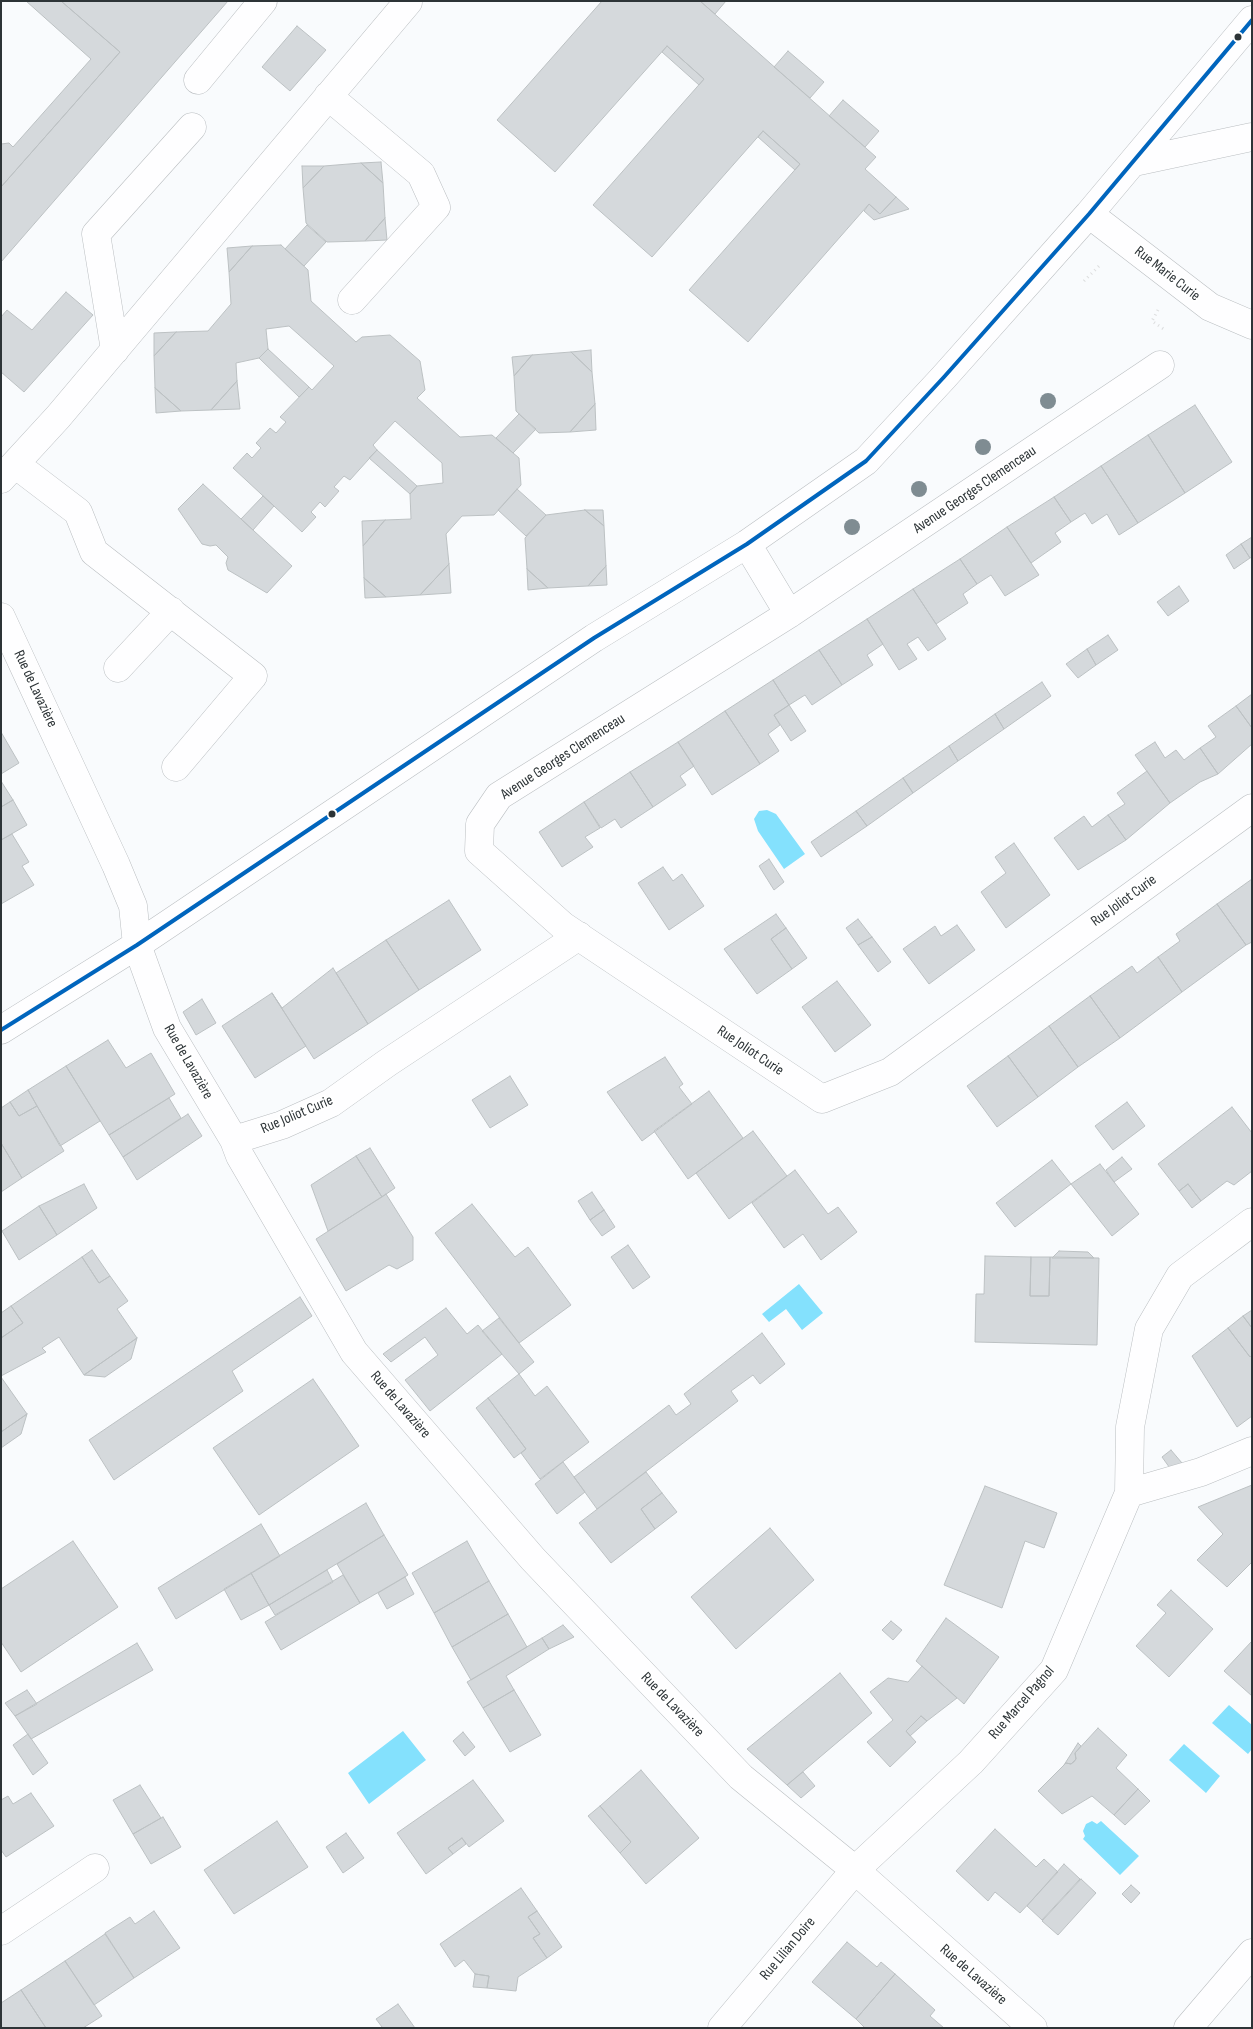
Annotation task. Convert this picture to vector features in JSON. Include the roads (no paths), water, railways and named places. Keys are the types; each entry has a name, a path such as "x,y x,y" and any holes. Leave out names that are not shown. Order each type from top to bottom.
{"street":[{"path":"198,80 263,1"},
{"path":"176,767 253,676 94,552 78,512 8,472 58,417 408,2"},
{"path":"1,1030 137,945 594,638 747,544 866,461 944,378 1089,214 1252,20"},
{"path":"328,96 421,174 436,208 352,300"},
{"path":"115,350 96,234 192,127"},
{"path":"1134,162 1252,137"},
{"name":"Rue Marie Curie","path":"1089,214 1210,307 1252,325"},
{"name":"Avenue Georges Clemenceau","path":"579,936 563,926 479,851 480,824 499,796 789,614 1160,365"},
{"path":"747,544 789,614"},
{"path":"118,668 170,611"},
{"name":"Rue de Lavazière","path":"1,617 116,865 133,906 137,945 144,969 167,1028 234,1140 240,1156 354,1352 533,1559 741,1777 855,1870 1033,2028"},
{"name":"Rue Joliot Curie","path":"234,1140 282,1125 331,1103 387,1063 579,936 822,1099 890,1072 1252,808"},
{"name":"Rue Marcel Pagnol","path":"855,1870 971,1762 1054,1670 1129,1493 1130,1427 1149,1329 1180,1276 1252,1222"},
{"path":"1129,1493 1201,1472 1252,1451"},
{"path":"1,1931 95,1868"},
{"name":"Rue Lilian Doire","path":"722,2028 855,1870"},
{"path":"1188,2028 1252,1953"}],"water":[{"path":"767,810 776,814 805,854 784,869 758,831 754,819 759,811"},
{"path":"799,1284 823,1313 802,1330 786,1309 769,1322 762,1314"},
{"path":"1229,1705 1252,1725 1252,1749 1248,1754 1212,1723"},
{"path":"403,1731 426,1760 369,1804 348,1773"},
{"path":"1184,1744 1220,1776 1206,1793 1169,1760"},
{"path":"1092,1821 1097,1824 1101,1821 1139,1856 1120,1875 1083,1839 1085,1836 1083,1831 1086,1824"}]}
